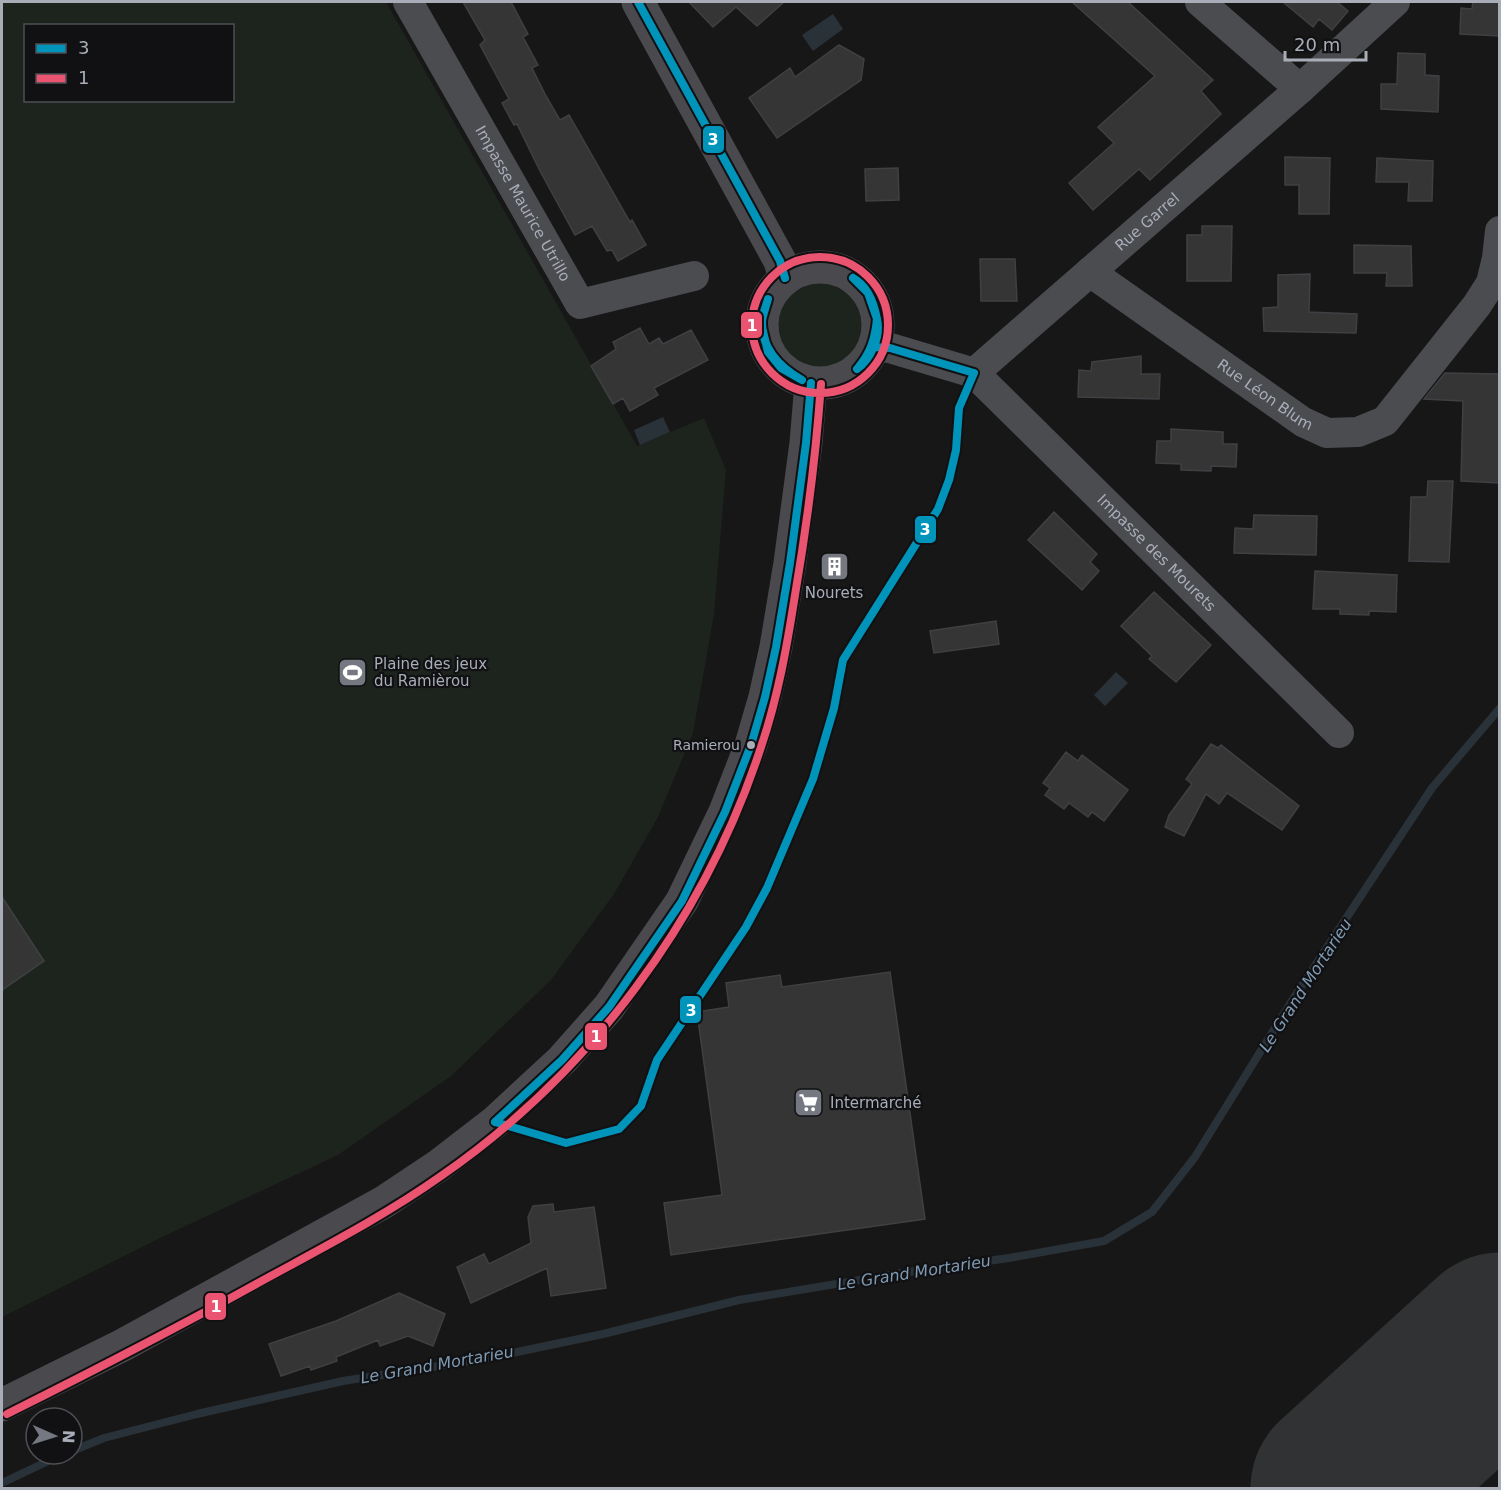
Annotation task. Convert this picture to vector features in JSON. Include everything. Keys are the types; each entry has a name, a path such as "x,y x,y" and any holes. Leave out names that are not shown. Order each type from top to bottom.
{"main road":[{"path":"638,2 780,261 785,278"},
{"path":"821,267 839,270 855,279 868,292 876,310 878,328 874,347 864,363 849,376 831,383 811,383 795,378 781,368 770,355 763,339 762,322 765,305 773,290 785,278 802,269 821,267"},
{"path":"2,1405 123,1345 384,1202 438,1166 495,1122 562,1060 609,1007 682,902 725,812 750,745 765,698 780,626 806,443 811,383"}],"street":[{"name":"Impasse Maurice Utrillo","path":"408,2 580,304 694,276"},
{"path":"1200,2 1300,89"},
{"name":"Rue Garrel","path":"974,373 1300,89 1395,2"},
{"name":"Rue Léon Blum","path":"1090,272 1303,422 1327,433 1358,432 1385,421 1477,305 1491,283 1500,231"},
{"path":"874,347 890,348 974,373"},
{"name":"Impasse des Mourets","path":"974,373 1339,733"}],"shaded area":[{"name":"Plaine des jeux du Ramièrou","path":"2,2 386,2 637,446 704,418 726,470 714,614 693,733 658,817 614,894 551,980 451,1076 338,1155 162,1237 2,1317"},
{"path":"833,14 843,29 813,51 802,35"},
{"path":"811,281 829,281 845,288 857,300 864,316 864,334 857,350 845,362 829,369 811,369 795,362 783,350 776,334 776,316 783,300 795,288"},
{"path":"663,417 670,432 640,445 634,430"},
{"path":"1116,672 1128,683 1105,706 1094,695"}],"building":[{"path":"463,2 511,2 528,34 523,37 538,65 532,68 545,94 560,120 569,115 630,222 632,220 646,245 618,261 612,250 607,251 592,226 575,235 517,124 514,125 502,103 509,99 480,45 485,40"},
{"path":"689,2 784,2 757,26 736,7 713,27"},
{"path":"1072,2 1128,2 1213,80 1201,91 1221,114 1150,180 1139,169 1093,210 1069,183 1114,143 1098,127 1155,76"},
{"path":"1283,2 1337,2 1348,11 1332,30 1319,19 1313,27"},
{"path":"1473,2 1500,2 1500,36 1460,34 1461,8 1472,9"},
{"path":"839,45 864,59 861,80 777,138 749,98 790,68 795,77"},
{"path":"1398,53 1425,54 1425,75 1439,76 1438,112 1381,109 1381,84 1397,84"},
{"path":"1285,157 1330,158 1329,214 1299,214 1299,185 1285,185"},
{"path":"1377,158 1433,161 1432,201 1408,201 1409,182 1376,182"},
{"path":"898,168 899,200 866,201 865,169"},
{"path":"1202,226 1232,226 1231,281 1187,281 1187,235 1202,235"},
{"path":"1354,245 1411,246 1412,286 1386,286 1387,273 1354,273"},
{"path":"980,259 1015,259 1017,301 981,301"},
{"path":"1310,274 1309,312 1357,314 1356,333 1264,331 1263,308 1278,307 1278,275"},
{"path":"640,328 649,344 659,338 663,344 691,330 708,360 654,388 658,395 630,411 623,398 613,404 591,366 616,349 613,342"},
{"path":"1141,356 1141,374 1160,374 1159,399 1078,397 1079,370 1091,371 1092,362"},
{"path":"1445,373 1500,374 1500,483 1461,481 1463,401 1424,399"},
{"path":"1171,429 1223,432 1223,444 1237,444 1236,467 1211,466 1211,471 1181,470 1181,464 1156,463 1157,441 1171,441"},
{"path":"1428,481 1453,481 1449,562 1409,561 1411,497 1427,497"},
{"path":"1054,512 1097,554 1090,562 1099,571 1082,590 1028,540"},
{"path":"1254,515 1317,516 1316,555 1234,553 1235,528 1253,529"},
{"path":"1315,571 1397,575 1396,612 1369,611 1369,615 1340,614 1340,609 1313,609"},
{"path":"1154,592 1211,645 1176,682 1149,659 1152,656 1121,626"},
{"path":"996,621 999,644 934,653 930,631"},
{"path":"1211,744 1218,748 1221,745 1299,806 1282,830 1227,793 1219,804 1206,794 1184,836 1165,827 1169,815 1192,784 1186,779"},
{"path":"1066,752 1078,761 1082,755 1128,790 1104,821 1092,812 1088,817 1069,803 1064,809 1045,795 1050,788 1043,783"},
{"path":"2,897 44,961 2,990"},
{"name":"Intermarché","path":"890,972 925,1219 671,1255 664,1203 722,1195 697,1012 729,1007 726,983 780,975 782,987"},
{"path":"553,1204 554,1212 594,1207 606,1288 551,1296 547,1268 471,1303 457,1267 484,1254 489,1264 531,1243 528,1217 533,1206"},
{"path":"399,1293 445,1314 433,1346 408,1336 380,1346 378,1340 336,1357 337,1361 311,1370 310,1366 281,1376 269,1344 336,1321"}],"waterway":[{"name":"Le Grand Mortarieu","path":"84,1446 104,1438 197,1414 343,1381 483,1359 603,1334 739,1300 1104,1241 1152,1212 1195,1157 1293,999 1432,788 1500,708"},
{"name":"Le Grand Mortarieu","path":"2,1483 38,1466"}],"runway":[{"path":"1342,1488 1500,1344"}],"transit line":[{"name":"3","path":"638,2 780,261 785,278"},
{"name":"1","path":"820,257 846,262 858,268 868,277 877,287 883,299 888,325 883,351 877,363 868,373 858,382 846,388 820,393 794,388 782,382 772,373 763,363 757,351 752,325 757,299 763,287 772,277 782,268 794,262 820,257"},
{"name":"3","path":"853,278 870,296 877,319"},
{"name":"3","path":"853,278 868,293 877,319"},
{"name":"3","path":"768,299 762,320 765,342 780,364 802,380"},
{"name":"3","path":"768,299 761,323 768,352 781,368 802,380"},
{"name":"3","path":"857,369 871,346 877,319"},
{"name":"3","path":"857,369 867,360 874,347 878,333 877,319"},
{"name":"3","path":"495,1122 566,1143 619,1129 641,1106 657,1060 746,927 767,888 813,779 834,708 843,660 938,509 949,480 956,450 959,408 974,373 890,348 874,347"},
{"name":"3","path":"495,1122 562,1060 609,1007 682,901 725,812 751,745 776,647 806,443 811,383"},
{"name":"1","path":"7,1414 227,1300 351,1232 419,1191 495,1135 546,1090 593,1040 636,987 674,931 708,872 737,811 767,728 789,633 814,463 821,384"}],"place":[{"name":"Nourets","path":"834,566"},
{"name":"Plaine des jeux du Ramièrou","path":"353,673"},
{"name":"Ramierou","path":"751,745"},
{"name":"Intermarché","path":"809,1103"}]}
